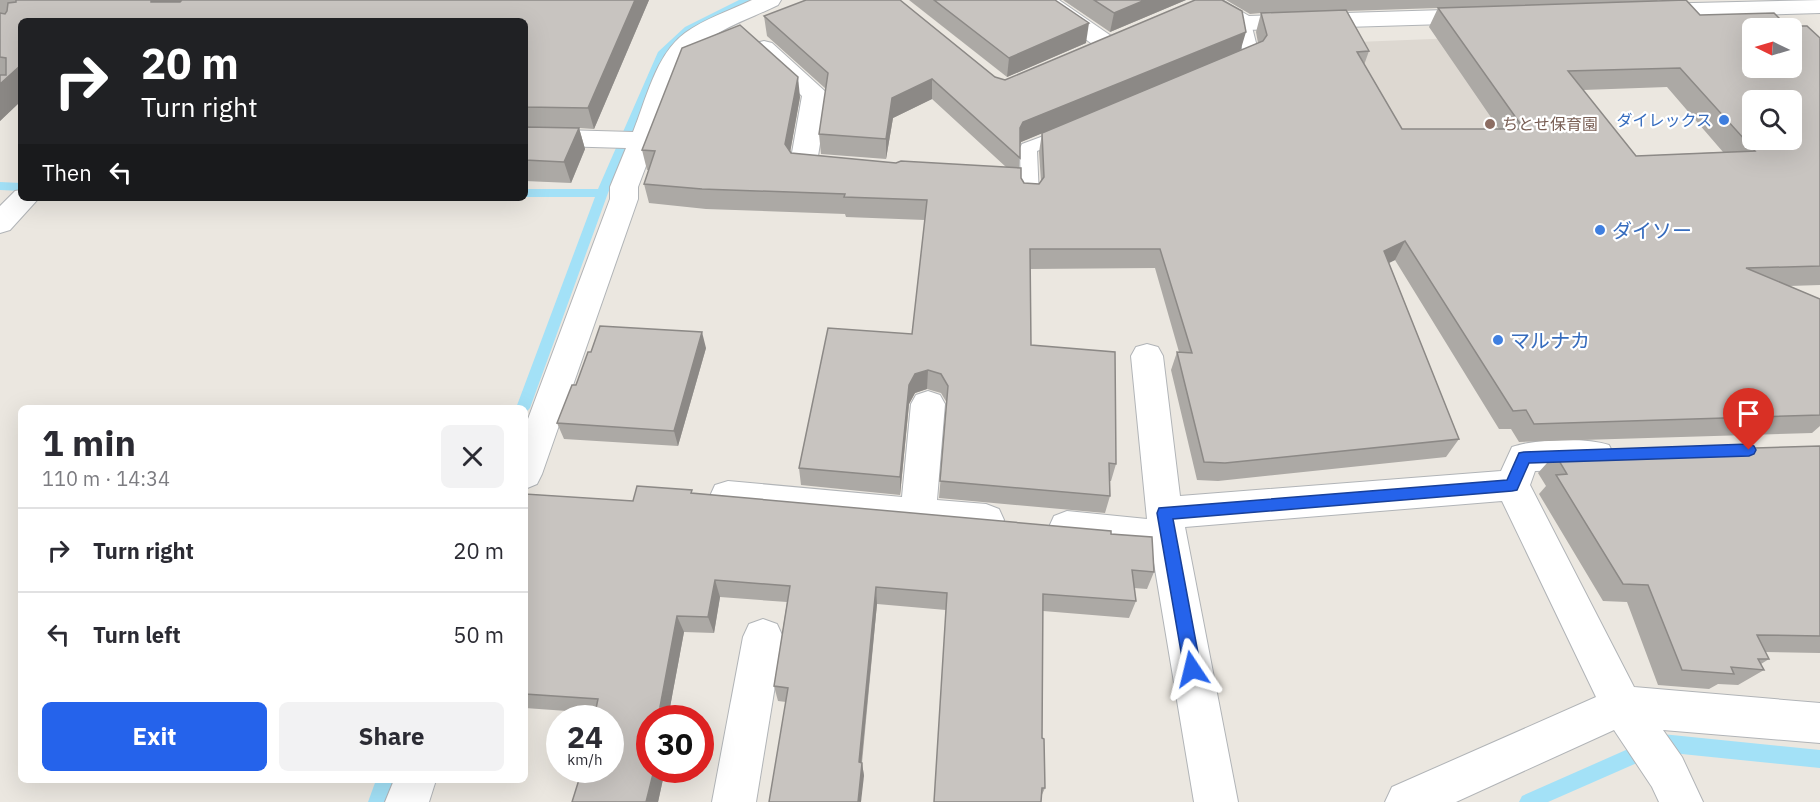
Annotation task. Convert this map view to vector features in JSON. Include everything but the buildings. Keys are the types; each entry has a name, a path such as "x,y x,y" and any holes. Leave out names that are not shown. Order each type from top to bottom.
{"street":[{"path":"528,466 624,199 630,140 681,49 694,37 770,0"},
{"path":"1044,0 1108,45"},
{"path":"1201,4 1244,23 1427,9 1502,16"},
{"path":"1630,12 1820,6"},
{"path":"731,19 815,94 803,164 861,168"},
{"path":"528,137 630,140"},
{"path":"0,190 18,192"},
{"path":"0,223 22,201"},
{"path":"1147,356 1167,525 1216,802"},
{"path":"918,513 928,404"},
{"path":"1512,485 1524,458 1630,454"},
{"path":"728,496 1026,524 1167,525 1512,485"},
{"path":"1512,485 1632,720 1674,787"},
{"path":"734,802 763,637"},
{"path":"1407,802 1632,720 1820,723"},
{"path":"407,802 414,783"}],"lane":[{"path":"1219,68 1251,55 1244,23"},
{"path":"1030,197 1028,148 1081,126"}],"shaded area":[{"name":"ちとせ保育園","path":"1507,36 1641,175 1410,183 1354,53 1357,42"}],"waterway":[{"path":"602,193 661,54 669,44 689,29 746,0"},
{"path":"0,186 18,187"},
{"path":"528,193 602,193"},
{"path":"524,405 602,193"},
{"path":"1528,802 1662,743 1820,759"},
{"path":"377,802 384,783"}],"place":[{"name":"ダイレックス","path":"1724,120"},
{"name":"ちとせ保育園","path":"1490,124"},
{"name":"ダイソー","path":"1600,230"},
{"name":"マルナカ","path":"1498,340"}],"route":[{"path":"1192,669 1164,513 1512,485 1524,458 1749,450"}]}
